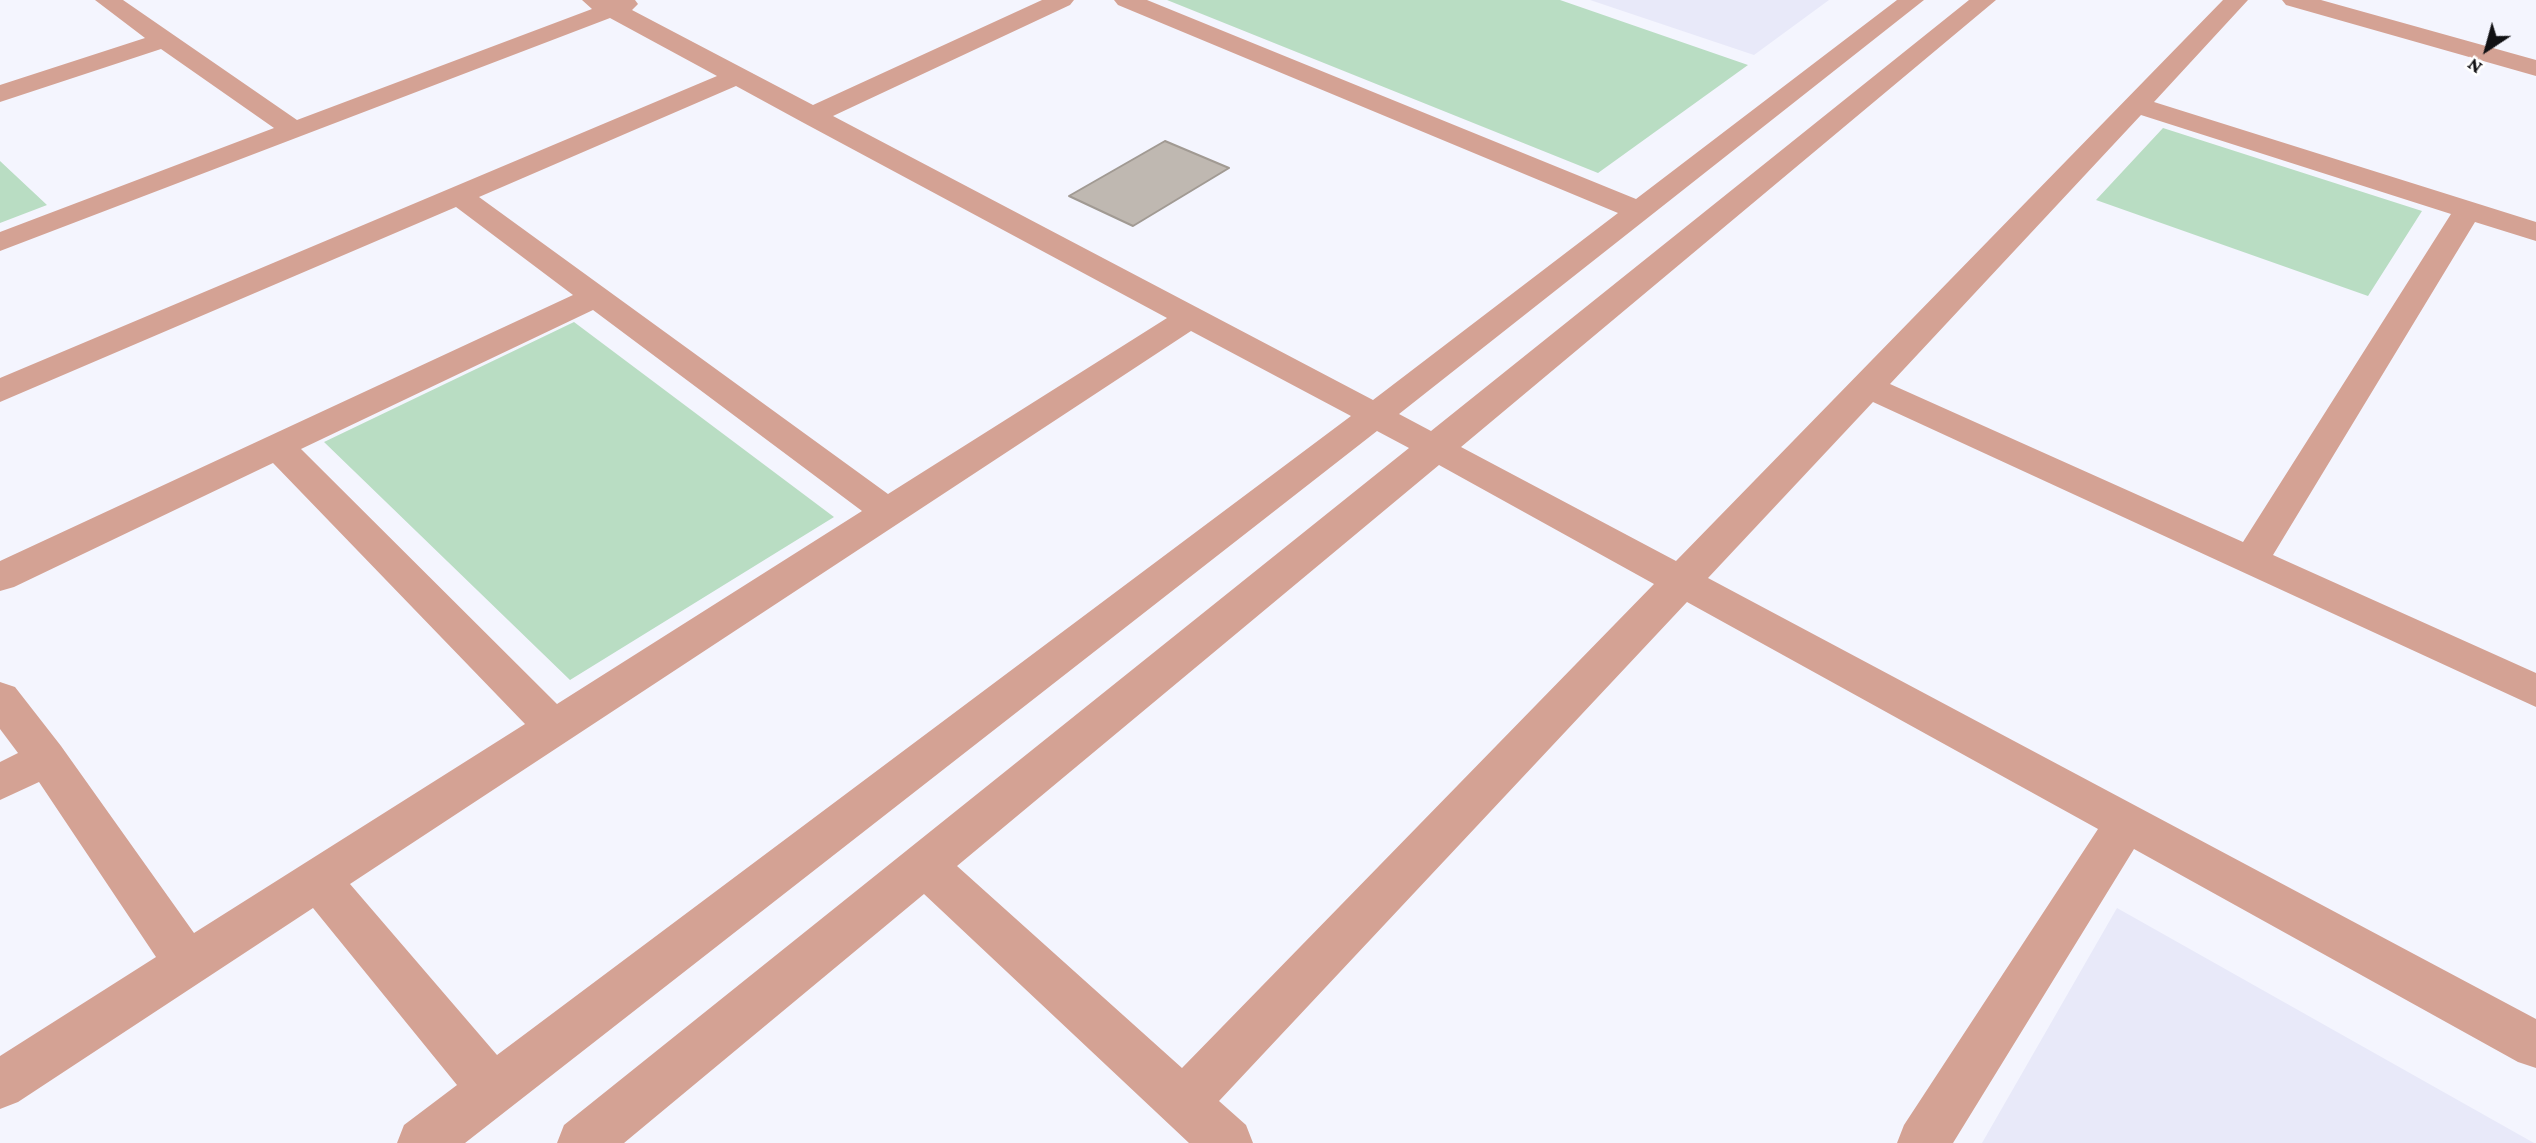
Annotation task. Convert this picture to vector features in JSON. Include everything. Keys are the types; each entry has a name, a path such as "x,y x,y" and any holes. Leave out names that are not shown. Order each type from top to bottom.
{"street":[{"path":"107,0 294,130"},
{"path":"812,116 1062,0"},
{"path":"1126,0 1639,211"},
{"path":"423,1143 1375,415 1912,0"},
{"path":"583,1143 1984,0"},
{"path":"1183,1103 2236,0"},
{"path":"2294,0 2536,68"},
{"path":"0,242 294,130 615,3 738,76 1375,415 2536,1045"},
{"path":"0,94 164,40"},
{"path":"0,391 738,76"},
{"path":"2136,105 2536,232"},
{"path":"459,196 888,512"},
{"path":"2250,561 2468,210"},
{"path":"0,577 596,296"},
{"path":"0,1085 1190,317"},
{"path":"1867,386 2536,691"},
{"path":"277,446 554,727"},
{"path":"0,698 46,758 187,962"},
{"path":"0,782 46,758"},
{"path":"1923,1143 2126,823"},
{"path":"924,865 1227,1143"},
{"path":"317,879 493,1089"}],"shaded area":[{"path":"1590,0 1829,0 1754,55"},
{"path":"2117,908 2534,1143 1982,1143"}],"green space":[{"path":"1167,0 1560,0 1748,65 1598,173"},
{"path":"2163,128 2422,211 2368,296 2096,200"},
{"path":"0,161 47,205 0,223"},
{"path":"574,322 834,517 570,680 324,442"}],"building":[{"path":"1165,141 1229,168 1133,226 1069,196"}]}
